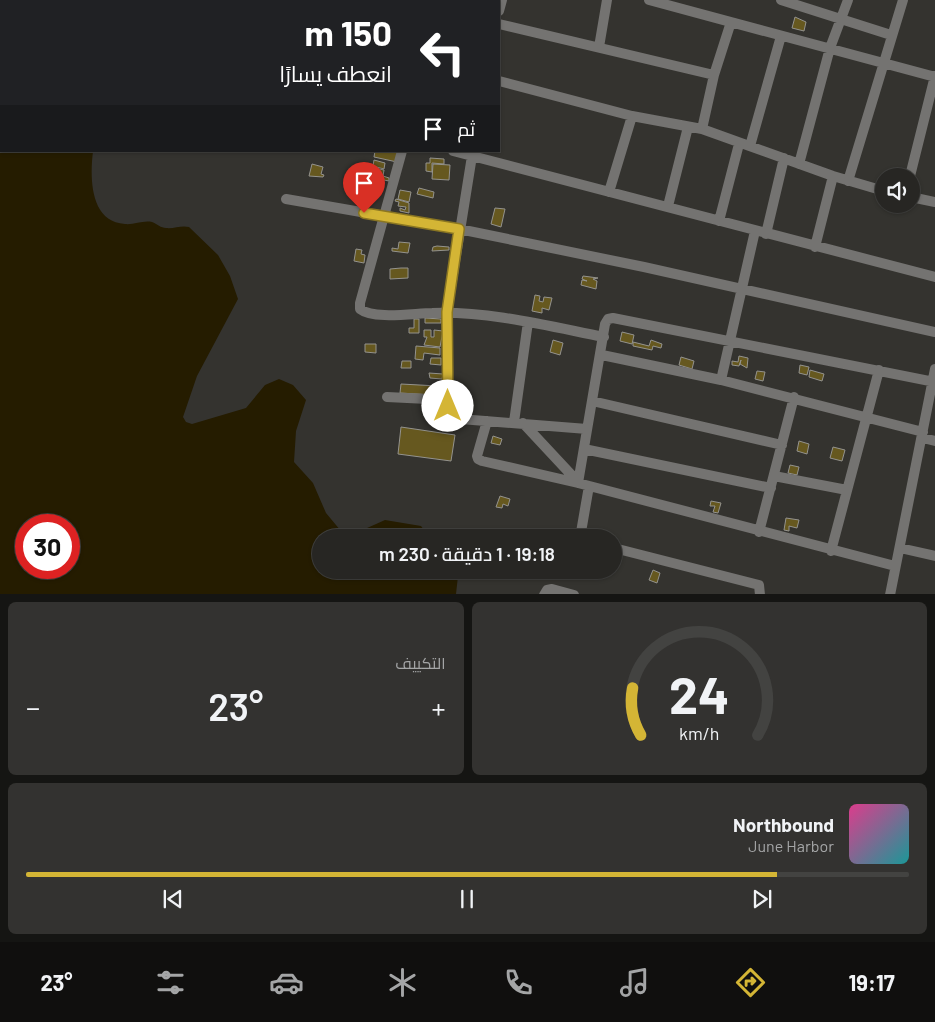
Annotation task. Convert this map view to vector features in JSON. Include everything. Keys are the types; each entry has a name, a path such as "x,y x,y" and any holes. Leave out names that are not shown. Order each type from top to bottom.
{"street":[{"path":"599,47 607,0"},
{"path":"652,0 935,77 912,168"},
{"path":"780,0 891,35"},
{"path":"799,164 830,48 848,0"},
{"path":"848,181 903,0"},
{"path":"702,129 714,74 731,22"},
{"path":"500,24 714,74"},
{"path":"750,146 781,36"},
{"path":"500,81 632,116 702,129 739,144 750,146 833,176 875,188"},
{"path":"609,192 632,116"},
{"path":"668,206 688,127"},
{"path":"719,221 739,144"},
{"path":"402,152 360,303 360,309 365,312 394,314 447,312 528,322 604,337"},
{"path":"456,152 668,206 760,233 935,277"},
{"path":"472,156 447,312 448,418 587,429"},
{"path":"721,380 743,289 784,158"},
{"path":"815,247 833,176"},
{"path":"286,199 459,229 935,332"},
{"path":"920,199 935,202"},
{"path":"578,483 602,355 605,324 613,318 934,382"},
{"path":"528,322 519,423 578,483"},
{"path":"602,355 794,397 866,417 923,435 935,441"},
{"path":"890,594 934,382 935,369"},
{"path":"831,551 879,370"},
{"path":"759,532 794,397"},
{"path":"387,398 448,400"},
{"path":"592,402 782,445"},
{"path":"487,421 478,460 578,483 831,551 895,566"},
{"path":"584,449 771,488"},
{"path":"774,476 847,490"},
{"path":"582,529 589,486"},
{"path":"900,548 935,556"},
{"path":"622,550 760,585 760,594"},
{"path":"544,594 552,588 574,594"}],"shaded area":[{"path":"0,152 93,152 92,185 98,207 104,215 113,221 125,224 152,222 164,228 189,227 218,255 230,276 238,299 197,376 183,417 186,422 192,424 246,408 265,385 279,379 293,385 306,400 296,431 294,462 313,483 326,513 339,529 312,529 312,579 458,579 456,594 0,594"},
{"path":"385,520 421,526 423,529 365,529"}],"building":[{"path":"795,17 806,22 804,31 792,28"},
{"path":"375,152 400,152 397,162 374,157"},
{"path":"430,158 444,159 444,164 432,163 432,172 426,171 426,163 430,163"},
{"path":"374,160 385,163 384,169 373,166"},
{"path":"312,164 323,167 321,174 324,175 323,177 309,176"},
{"path":"433,164 450,165 449,180 432,179"},
{"path":"370,167 384,170 383,176 389,178 389,181 368,177"},
{"path":"419,188 434,192 433,198 417,194"},
{"path":"400,190 411,192 409,202 398,199"},
{"path":"396,199 409,203 409,213 400,211 400,208 405,210 406,207 398,206 399,202 395,201"},
{"path":"495,208 505,209 501,227 491,224"},
{"path":"399,242 410,243 408,253 392,251 392,248 398,249"},
{"path":"433,247 449,247 449,250 432,251"},
{"path":"356,249 362,250 361,254 365,255 364,263 354,261"},
{"path":"408,268 408,278 390,279 390,269"},
{"path":"583,276 598,278 593,279 597,281 596,289 581,285 582,280 587,281 582,279"},
{"path":"535,295 540,296 539,301 543,302 544,297 552,298 549,310 542,308 542,313 532,311"},
{"path":"425,318 441,319 441,323 425,323"},
{"path":"414,319 419,319 419,333 409,333 409,328 414,328"},
{"path":"424,330 431,330 431,337 434,337 434,330 443,331 440,347 424,345 427,337 424,337"},
{"path":"622,332 634,335 632,344 620,341"},
{"path":"553,340 563,343 560,355 550,352"},
{"path":"651,340 662,344 661,348 653,346 652,350 633,346 633,342 649,346"},
{"path":"365,344 376,344 376,353 365,352"},
{"path":"416,346 440,348 440,355 424,353 423,360 415,359"},
{"path":"739,356 748,358 747,368 740,364 741,360 739,366 732,365 732,361 738,362"},
{"path":"681,357 694,361 692,369 679,365"},
{"path":"431,358 441,358 441,365 430,364"},
{"path":"402,361 411,361 411,368 401,368"},
{"path":"800,365 809,367 807,375 799,373"},
{"path":"810,370 824,374 822,381 809,377"},
{"path":"757,371 765,372 763,381 755,379"},
{"path":"429,373 443,374 442,379 430,378"},
{"path":"401,384 438,386 438,391 434,391 433,395 400,393"},
{"path":"454,403 466,403 466,412 454,412 454,408 462,408 454,407"},
{"path":"401,427 455,435 451,461 398,454"},
{"path":"493,436 502,439 500,445 491,443"},
{"path":"799,441 809,444 807,454 797,451"},
{"path":"833,447 845,450 842,461 830,458"},
{"path":"790,465 799,467 797,475 788,473"},
{"path":"500,496 510,499 508,506 503,504 502,508 496,507"},
{"path":"711,501 721,503 718,513 713,512 715,506 710,506"},
{"path":"786,518 799,520 797,528 789,526 789,531 784,530"},
{"path":"653,570 660,573 657,583 649,580"}],"route":[{"path":"364,213 459,229 447,312 448,406"}]}
